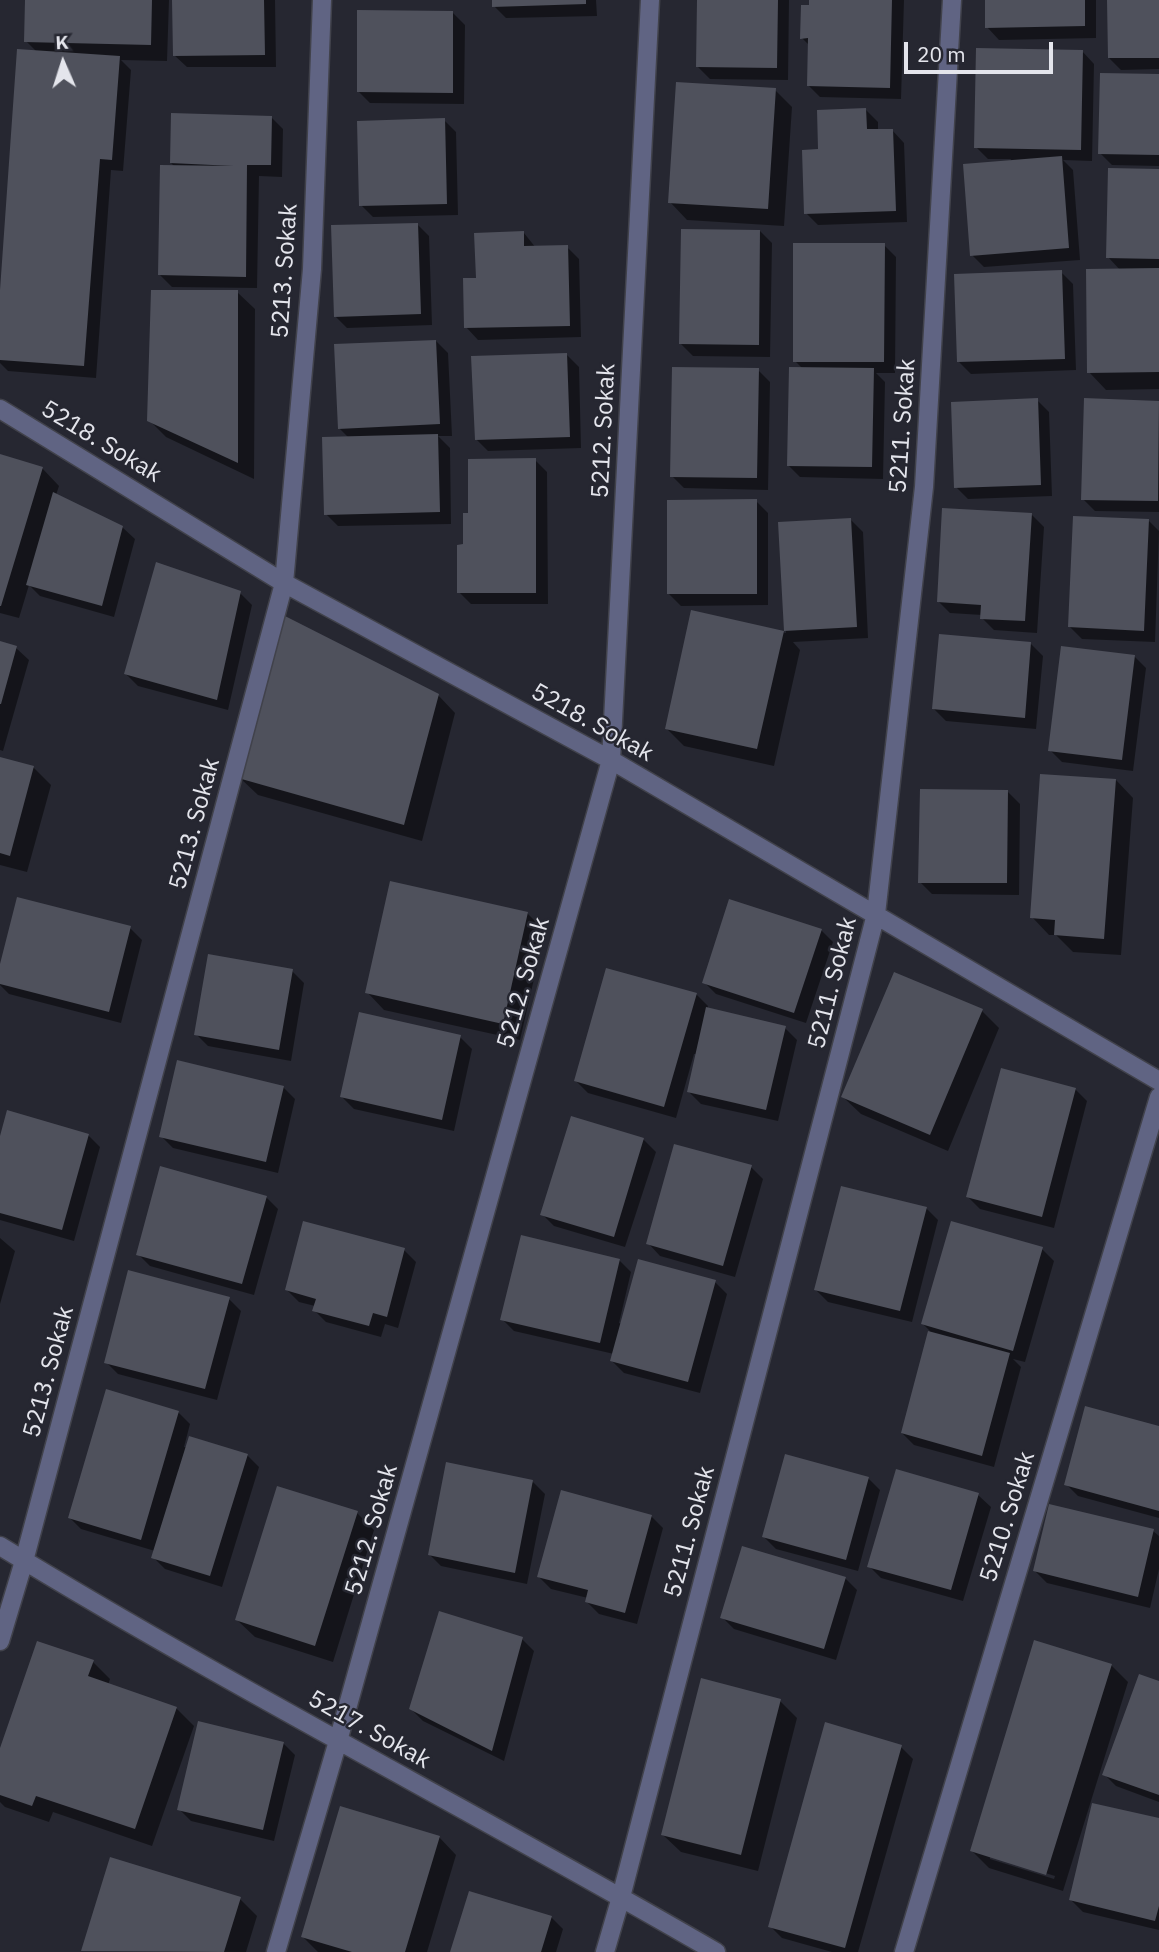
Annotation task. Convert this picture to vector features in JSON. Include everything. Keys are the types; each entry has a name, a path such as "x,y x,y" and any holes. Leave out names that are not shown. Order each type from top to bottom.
{"street":[{"name":"5213. Sokak","path":"0,1641 24,1561 284,583 312,269 322,0"},
{"name":"5212. Sokak","path":"276,1952 338,1741 611,760 650,0"},
{"name":"5211. Sokak","path":"605,1952 876,914 924,487 951,0"},
{"name":"5218. Sokak","path":"0,409 284,583 611,760 1159,1081"},
{"name":"5210. Sokak","path":"904,1952 1159,1097"},
{"name":"5217. Sokak","path":"0,1546 338,1741 716,1952"}],"building":[{"path":"25,0 152,0 151,45 24,42"},
{"path":"172,0 264,0 265,55 173,56"},
{"path":"492,0 586,0 586,4 492,7"},
{"path":"697,0 778,0 777,68 696,67"},
{"path":"809,0 892,0 890,88 807,86 808,38 800,39 801,5 809,5"},
{"path":"985,0 1085,0 1085,26 985,28"},
{"path":"1107,0 1159,0 1159,58 1108,58"},
{"path":"357,10 453,11 453,93 357,92"},
{"path":"976,48 1083,50 1081,150 974,148"},
{"path":"17,49 120,56 112,160 100,159 84,366 0,360 0,290"},
{"path":"1100,73 1159,74 1159,155 1098,154"},
{"path":"676,82 776,88 768,209 668,203"},
{"path":"866,108 867,129 893,129 896,211 804,214 802,150 818,149 817,110"},
{"path":"171,113 272,116 271,165 247,165 246,277 158,275 160,165 234,166 170,163"},
{"path":"445,118 447,204 359,206 357,121"},
{"path":"1062,156 1069,248 970,256 963,164"},
{"path":"1108,168 1159,169 1159,259 1106,258"},
{"path":"418,223 421,314 334,317 331,225"},
{"path":"681,229 760,230 759,345 679,344"},
{"path":"524,231 524,246 568,245 570,326 464,328 463,278 476,278 474,233"},
{"path":"793,243 885,243 884,362 793,362"},
{"path":"1159,268 1159,372 1087,373 1086,269"},
{"path":"1062,270 1065,359 957,362 954,274"},
{"path":"151,290 238,290 238,463 147,421"},
{"path":"436,340 440,424 338,429 334,344"},
{"path":"567,353 570,437 475,440 471,356"},
{"path":"672,367 759,368 757,478 670,477"},
{"path":"789,367 874,368 872,467 787,466"},
{"path":"1038,398 1041,485 954,488 951,402"},
{"path":"1084,398 1159,401 1158,501 1081,500"},
{"path":"438,434 440,512 324,515 322,437"},
{"path":"0,454 43,467 1,606 0,606"},
{"path":"536,458 536,593 457,593 457,545 463,544 463,513 468,513 468,459"},
{"path":"53,492 123,526 102,606 26,585"},
{"path":"757,499 757,594 667,594 667,500"},
{"path":"942,508 1032,513 1025,621 980,619 981,605 937,602"},
{"path":"1073,516 1149,519 1144,631 1068,627"},
{"path":"851,518 857,627 784,631 778,522"},
{"path":"156,562 241,591 217,700 124,674"},
{"path":"691,610 784,631 757,749 665,729"},
{"path":"283,615 439,694 404,825 238,778"},
{"path":"939,634 1031,642 1025,718 932,709"},
{"path":"0,641 17,646 1,704 0,704"},
{"path":"1061,646 1135,655 1122,760 1048,751"},
{"path":"0,757 34,766 10,856 0,853"},
{"path":"1040,774 1116,779 1104,939 1054,935 1055,920 1030,918"},
{"path":"920,789 1008,790 1007,883 918,883"},
{"path":"390,881 528,912 503,1024 365,993"},
{"path":"17,897 131,926 109,1012 0,984 0,964"},
{"path":"729,899 822,929 794,1013 702,983"},
{"path":"208,954 293,969 279,1050 194,1035"},
{"path":"606,968 697,993 664,1107 574,1081"},
{"path":"894,972 983,1009 930,1135 841,1097"},
{"path":"706,1007 786,1026 766,1110 687,1092"},
{"path":"359,1012 461,1035 442,1120 340,1097"},
{"path":"177,1060 284,1086 266,1162 159,1137"},
{"path":"1001,1068 1076,1088 1042,1217 966,1197"},
{"path":"7,1110 89,1134 62,1230 0,1213 0,1136"},
{"path":"571,1116 644,1138 614,1237 540,1215"},
{"path":"674,1144 752,1165 723,1266 646,1244"},
{"path":"160,1166 267,1196 242,1284 136,1255"},
{"path":"841,1186 927,1207 900,1311 814,1290"},
{"path":"303,1221 405,1248 387,1317 373,1313 369,1326 312,1311 316,1299 285,1290"},
{"path":"951,1221 1043,1247 1013,1351 921,1324"},
{"path":"521,1235 620,1259 600,1343 500,1320"},
{"path":"638,1259 716,1280 688,1382 610,1361"},
{"path":"128,1270 230,1297 205,1389 104,1363"},
{"path":"928,1331 1010,1353 982,1456 901,1433"},
{"path":"106,1389 179,1411 141,1540 68,1518"},
{"path":"1085,1406 1159,1426 1159,1511 1064,1485"},
{"path":"189,1436 248,1454 210,1576 151,1558"},
{"path":"785,1454 869,1477 846,1560 762,1537"},
{"path":"446,1462 533,1480 515,1573 428,1555"},
{"path":"896,1469 979,1493 951,1590 867,1567"},
{"path":"277,1486 358,1511 315,1646 235,1620"},
{"path":"561,1490 652,1515 625,1613 585,1602 588,1590 537,1577"},
{"path":"1049,1504 1154,1529 1138,1597 1033,1571"},
{"path":"742,1546 846,1577 824,1649 720,1618"},
{"path":"439,1611 523,1637 492,1751 409,1709"},
{"path":"1034,1640 1112,1664 1046,1875 970,1851"},
{"path":"37,1641 94,1660 88,1676 177,1707 135,1829 36,1796 32,1806 0,1795 0,1748"},
{"path":"1139,1674 1159,1681 1159,1795 1102,1775"},
{"path":"701,1678 781,1699 741,1855 661,1835"},
{"path":"198,1721 284,1742 263,1830 177,1810"},
{"path":"825,1722 902,1745 845,1948 768,1927"},
{"path":"1092,1803 1159,1818 1159,1906 1155,1921 1069,1900"},
{"path":"340,1806 440,1836 405,1952 352,1952 301,1937"},
{"path":"110,1857 241,1897 224,1952 81,1951"},
{"path":"469,1891 552,1916 541,1952 450,1952"}]}
